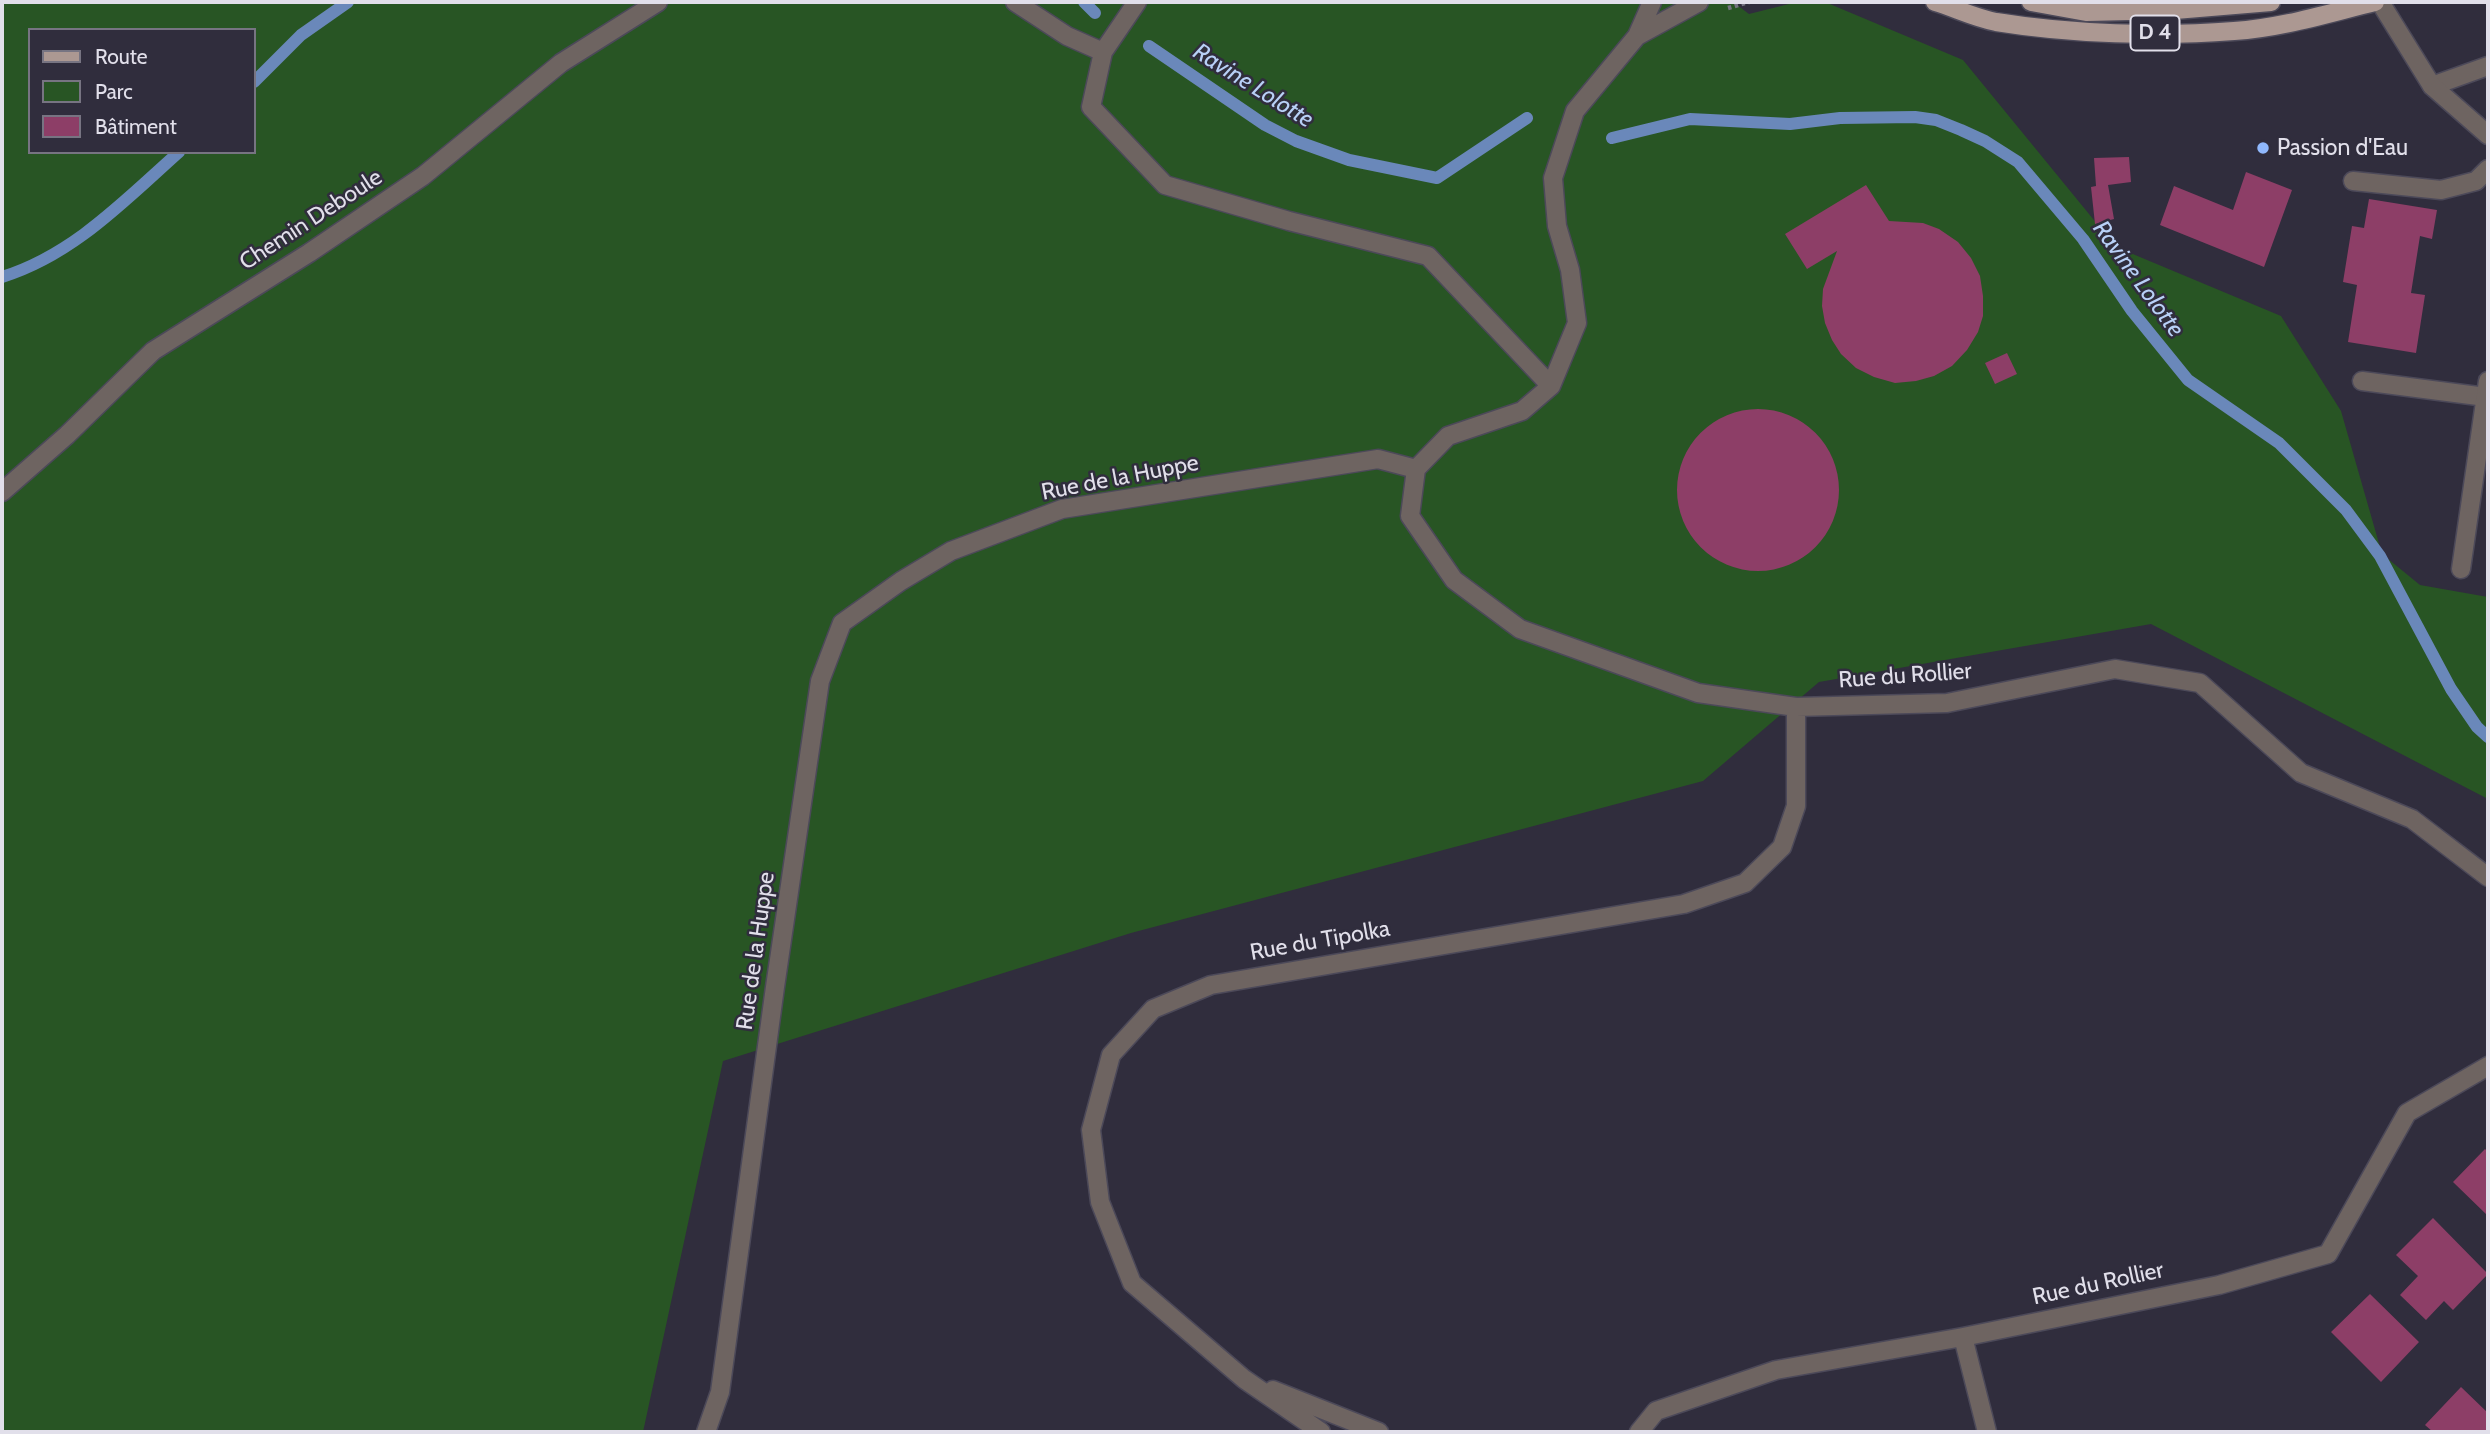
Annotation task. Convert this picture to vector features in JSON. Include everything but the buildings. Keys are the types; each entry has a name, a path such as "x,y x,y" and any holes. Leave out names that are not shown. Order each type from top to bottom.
{"main road":[{"name":"D 4","path":"1935,2 1993,22 2073,30 2159,33 2236,31 2315,17 2377,2"},
{"name":"D 4","path":"2031,2 2086,12 2175,10 2271,2"}],"street":[{"name":"Chemin Deboule","path":"2,492 67,435 153,351 309,253 423,176 561,63 658,2"},
{"path":"1015,2 1067,36 1103,52"},
{"path":"1137,2 1103,52 1091,107 1165,185 1289,221 1428,256 1550,386"},
{"path":"1416,469 1448,436 1522,411 1550,386 1577,323 1570,270 1557,226 1553,178 1576,111 1637,36 1652,2"},
{"path":"1637,36 1699,2"},
{"path":"2377,2 2432,86 2488,135"},
{"path":"2432,86 2488,66"},
{"path":"2353,181 2441,190 2476,181 2488,169"},
{"path":"2362,381 2487,389 2461,569"},
{"name":"Rue de la Huppe","path":"706,1432 720,1392 820,681 842,622 901,581 951,551 1062,509 1378,459 1416,469"},
{"name":"Rue du Rollier","path":"1416,469 1410,516 1454,580 1520,629 1699,693 1796,707 1947,703 2115,669 2200,683 2301,773 2412,819 2488,877"},
{"name":"Rue du Tipolka","path":"1244,1378 1132,1283 1100,1202 1091,1130 1111,1055 1153,1009 1211,985 1685,904 1745,883 1782,847 1796,806 1796,707"},
{"name":"Rue du Rollier","path":"1639,1432 1656,1411 1776,1370 1963,1337 2219,1285 2328,1254 2407,1114 2488,1066"},
{"path":"1963,1337 1987,1432"},
{"path":"1244,1378 1321,1432"},
{"path":"1244,1378 1379,1432"}],"green space":[{"path":"2,2 1733,2 1749,14 1797,2 1825,2 1963,60 2116,247 2281,316 2341,411 2382,554 2420,585 2488,597 2488,799 2151,624 1819,682 1703,781 1131,933 723,1061 643,1432 2,1432"}],"waterway":[{"name":"Ravine Lolotte","path":"256,80 301,35 348,2"},
{"name":"Ravine Lolotte","path":"1084,2 1095,13"},
{"name":"Ravine Lolotte","path":"1149,46 1265,125 1296,141 1349,160 1437,178 1527,118"},
{"name":"Ravine Lolotte","path":"1612,138 1690,119 1790,124 1840,118 1915,117 1936,120 1961,130 1985,141 2018,162 2083,239 2132,311 2188,380 2279,443 2346,510 2380,556 2451,689 2477,727 2488,737"},
{"name":"Ravine Lolotte","path":"2,277 28,267 75,241 177,154"}],"place":[{"name":"Passion d'Eau","path":"2263,148"}]}
